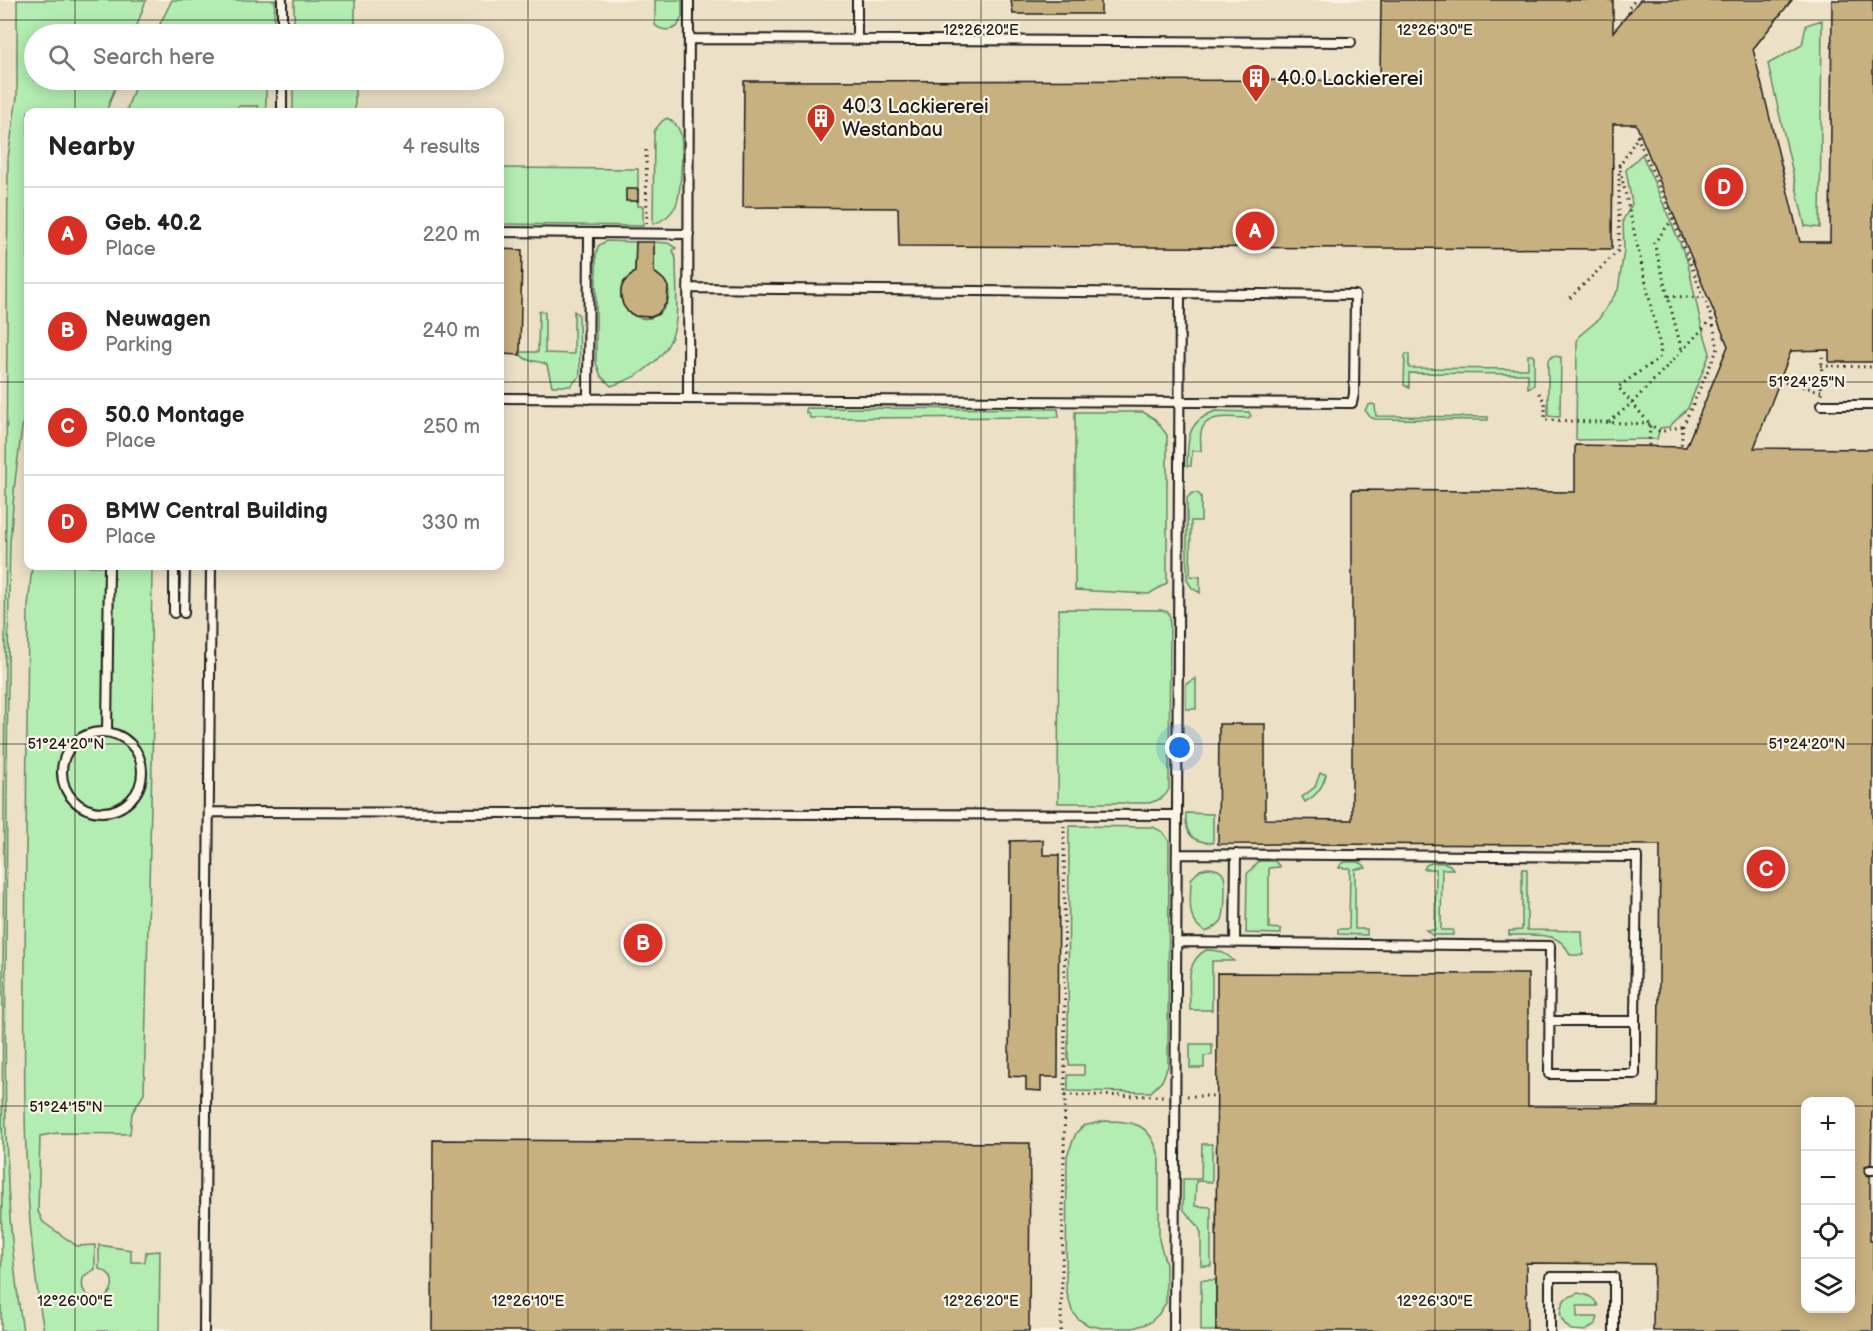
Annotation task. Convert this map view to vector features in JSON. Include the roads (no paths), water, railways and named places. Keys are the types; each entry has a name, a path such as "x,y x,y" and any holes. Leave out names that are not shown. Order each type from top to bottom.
{"lane":[{"path":"282,0 282,24"},
{"path":"688,399 689,0"},
{"path":"857,0 857,40"},
{"path":"689,39 1352,42"},
{"path":"282,90 282,108"},
{"path":"504,232 688,234"},
{"path":"588,399 589,233"},
{"path":"504,398 1352,403 1354,394 1355,295 688,288"},
{"path":"1174,1331 1180,294"},
{"path":"1821,405 1873,405"},
{"path":"107,732 109,570"},
{"path":"174,570 174,613"},
{"path":"184,613 185,570"},
{"path":"204,1331 212,570"},
{"path":"96,732 107,732 117,734 135,748 140,757 142,779 132,798 124,805 104,812 82,806 74,800 63,781 62,770 64,759 76,741 96,732"},
{"path":"209,812 1177,815"},
{"path":"1176,942 1550,946 1549,1074 1635,1074 1637,857 1177,854"},
{"path":"1235,943 1236,854"},
{"path":"1550,1020 1635,1021"},
{"path":"1550,1331 1550,1277 1614,1277 1614,1331"}],"place":[{"name":"40.0 Lackiererei","path":"1256,104"},
{"name":"40.3 Lackiererei Westanbau","path":"821,144"},
{"name":"BMW Central Building","path":"1724,187"},
{"name":"Geb. 40.2","path":"1255,231"},
{"name":"50.0 Montage","path":"1766,869"},
{"name":"Neuwagen","path":"643,943"}]}
